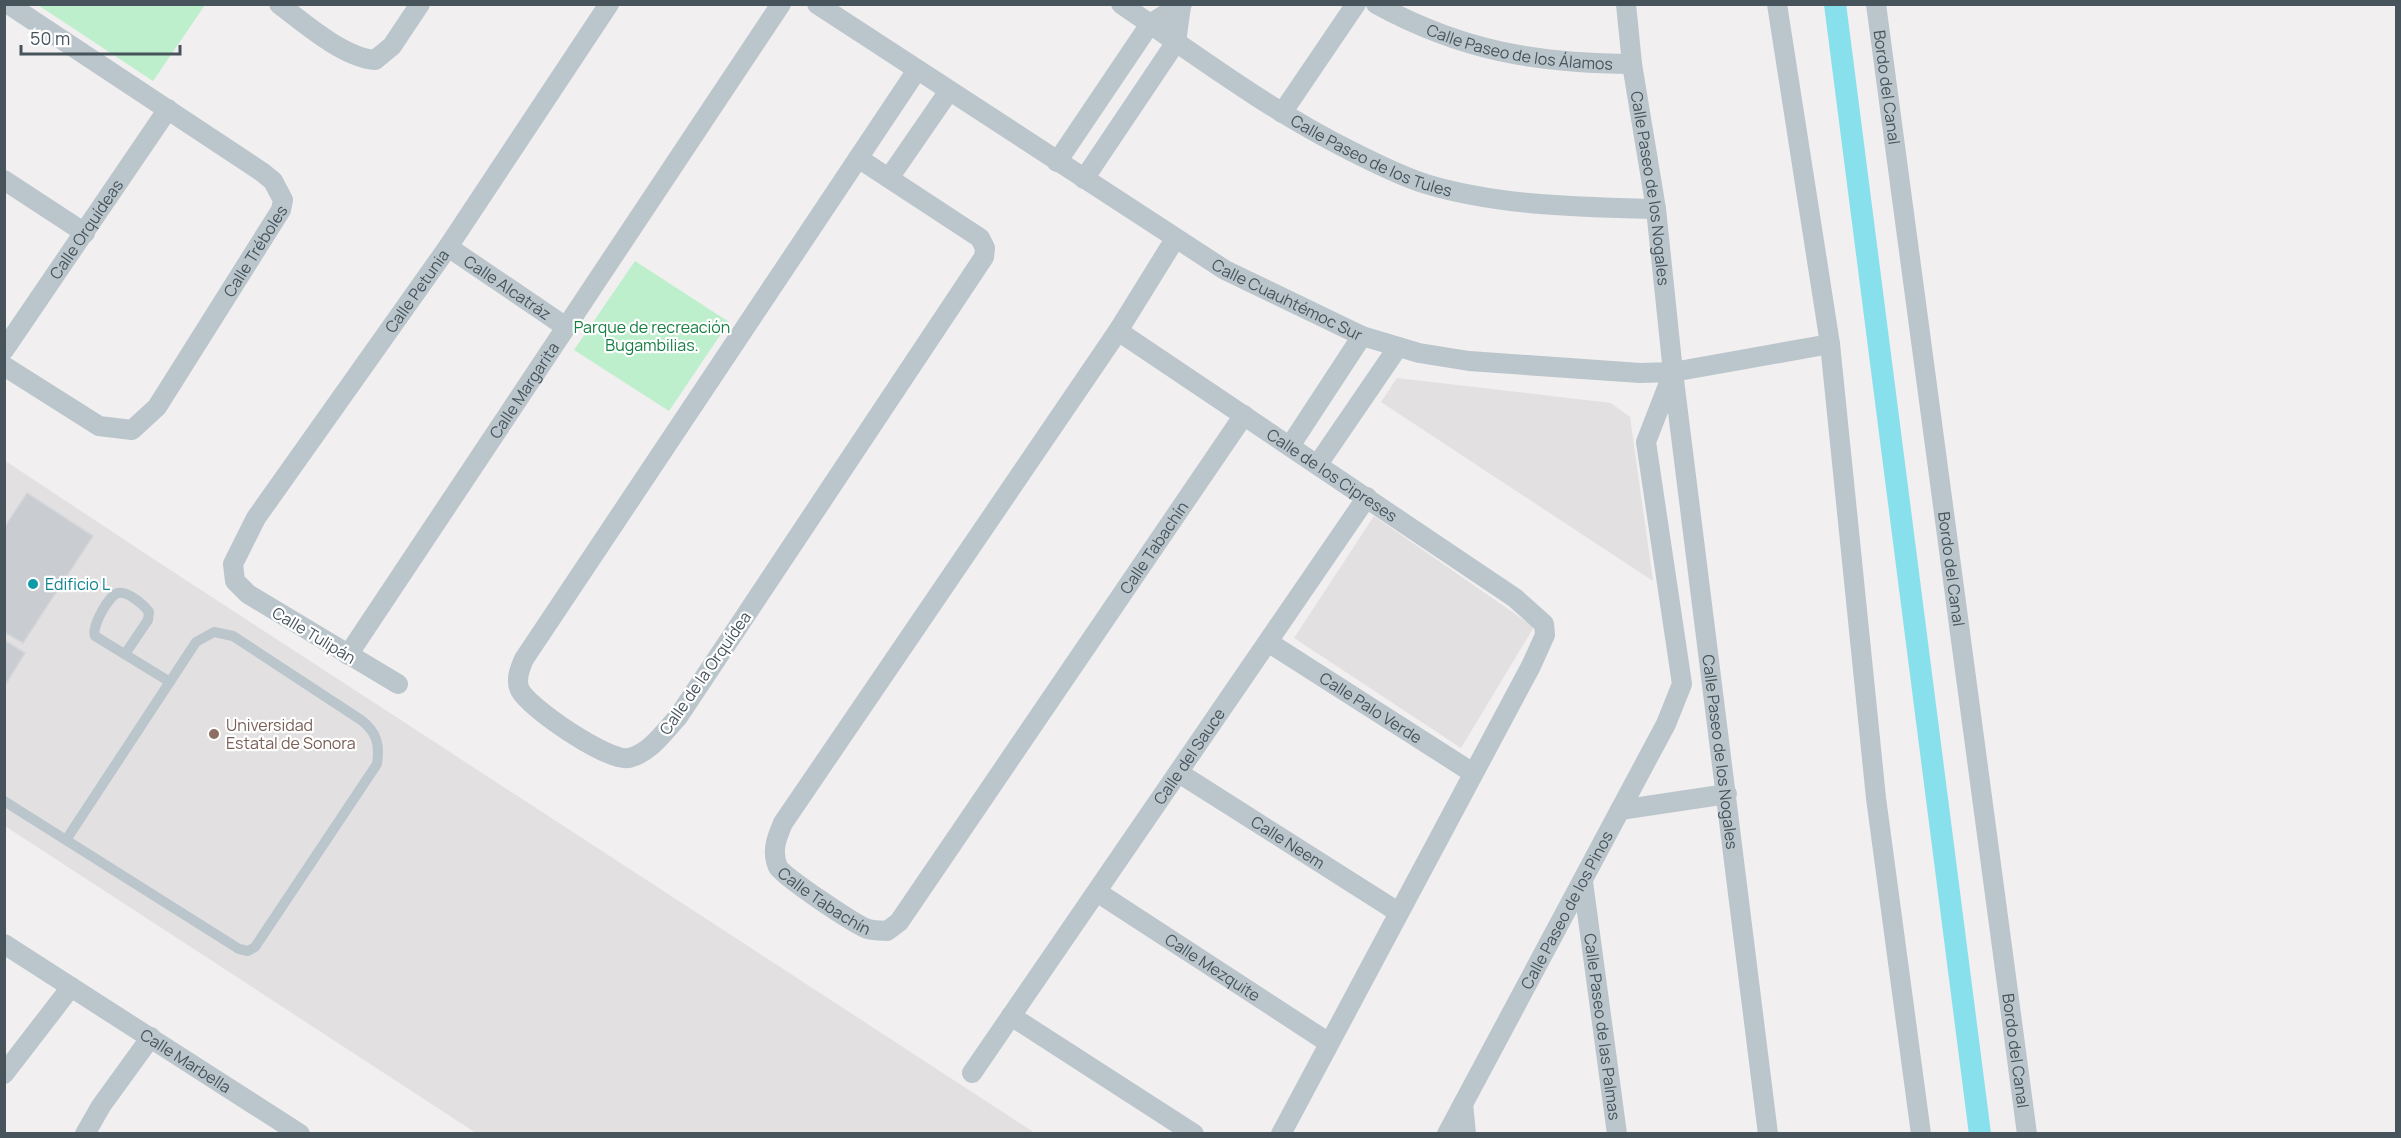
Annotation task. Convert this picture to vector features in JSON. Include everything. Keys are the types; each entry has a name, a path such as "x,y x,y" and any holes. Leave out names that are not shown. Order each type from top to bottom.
{"street":[{"name":"Calle Tréboles","path":"4,366 99,426 132,430 157,407 281,210 283,200 273,181 262,172 8,4"},
{"path":"279,4 348,53 361,59 375,60 392,46 420,4"},
{"name":"Calle Petunia","path":"235,581 233,564 256,518 448,247 609,4"},
{"name":"Calle Margarita","path":"348,655 781,4"},
{"name":"Calle Cuauhtémoc Sur","path":"817,4 1225,270 1362,336 1398,347 1469,361 1640,373 1672,372 1830,344"},
{"name":"Calle Paseo de los Tules","path":"1121,4 1282,113 1369,160 1426,184 1478,195 1538,203 1656,209"},
{"path":"1282,113 1356,4"},
{"name":"Calle Paseo de los Álamos","path":"1376,4 1461,42 1508,55 1549,62 1632,64"},
{"name":"Calle Paseo de los Nogales","path":"1626,4 1632,64 1656,209 1672,372 1713,680 1768,1134"},
{"path":"1777,4 1830,344 1876,798 1921,1134"},
{"name":"Bordo del Canal","path":"1876,4 2027,1134"},
{"path":"1057,162 1150,24 1182,5"},
{"path":"1084,179 1176,42 1182,5"},
{"name":"Calle de la Orquídea","path":"858,158 980,238 985,248 984,257 678,717 645,751 627,758 611,756 586,743 529,700 520,690 519,668 858,158 917,70"},
{"path":"889,178 949,91"},
{"name":"Calle Orquídeas","path":"4,351 168,109"},
{"path":"4,180 85,233"},
{"path":"1118,331 1175,239"},
{"name":"Calle Alcatráz","path":"448,247 566,327"},
{"name":"Calle Tabachín","path":"1118,331 783,822 776,839 774,855 778,870 849,920 868,929 886,931 899,922 1244,415"},
{"name":"Calle de los Cipreses","path":"1118,331 1515,598 1544,624 1545,635 1536,657 1473,773"},
{"path":"1290,446 1362,336"},
{"path":"1318,464 1398,347"},
{"name":"Calle Paseo de los Nogales","path":"1672,372 1646,442 1682,684"},
{"name":"Calle del Sauce","path":"972,1074 1367,497"},
{"name":"Calle Tulipán","path":"235,581 266,606 398,684"},
{"name":"Calle Palo Verde","path":"1268,642 1473,773"},
{"path":"1682,684 1713,680"},
{"name":"Calle Paseo de los Pinos","path":"1447,1134 1666,724 1682,684"},
{"name":"Calle Neem","path":"1179,773 1398,912"},
{"path":"1281,1134 1473,773"},
{"path":"1620,810 1727,794"},
{"name":"Calle Paseo de las Palmas","path":"1583,882 1617,1134"},
{"name":"Calle Mezquite","path":"1096,892 1329,1043"},
{"name":"Calle Marbella","path":"4,944 300,1134"},
{"path":"4,1074 70,987"},
{"path":"1011,1016 1194,1134"},
{"path":"86,1134 101,1106 151,1037"},
{"path":"1463,1104 1466,1134"}],"lane":[{"path":"125,654 148,620 149,612 146,607 126,594 119,593 113,596 93,631 95,636 170,682"},
{"path":"4,801 239,949 248,951 255,947 377,764 379,751 376,738 370,726 233,636 214,633 196,642 66,840"}],"shaded area":[{"path":"1397,378 1611,403 1630,417 1653,581 1381,402"},
{"name":"Universidad Estatal de Sonora","path":"4,460 1035,1133 476,1133 5,826"},
{"path":"1374,516 1534,627 1461,748 1294,638"}],"green space":[{"path":"38,5 205,5 153,81"},
{"name":"Parque de recreación Bugambilias.","path":"635,261 729,322 669,411 574,350"}],"building":[{"name":"Edificio L","path":"27,493 93,536 23,643 4,632 4,528"},
{"path":"4,640 25,653 4,687"}],"waterway":[{"path":"1835,4 1980,1134"}],"place":[{"name":"Edificio L","path":"33,584"},
{"name":"Universidad Estatal de Sonora","path":"214,734"}]}
